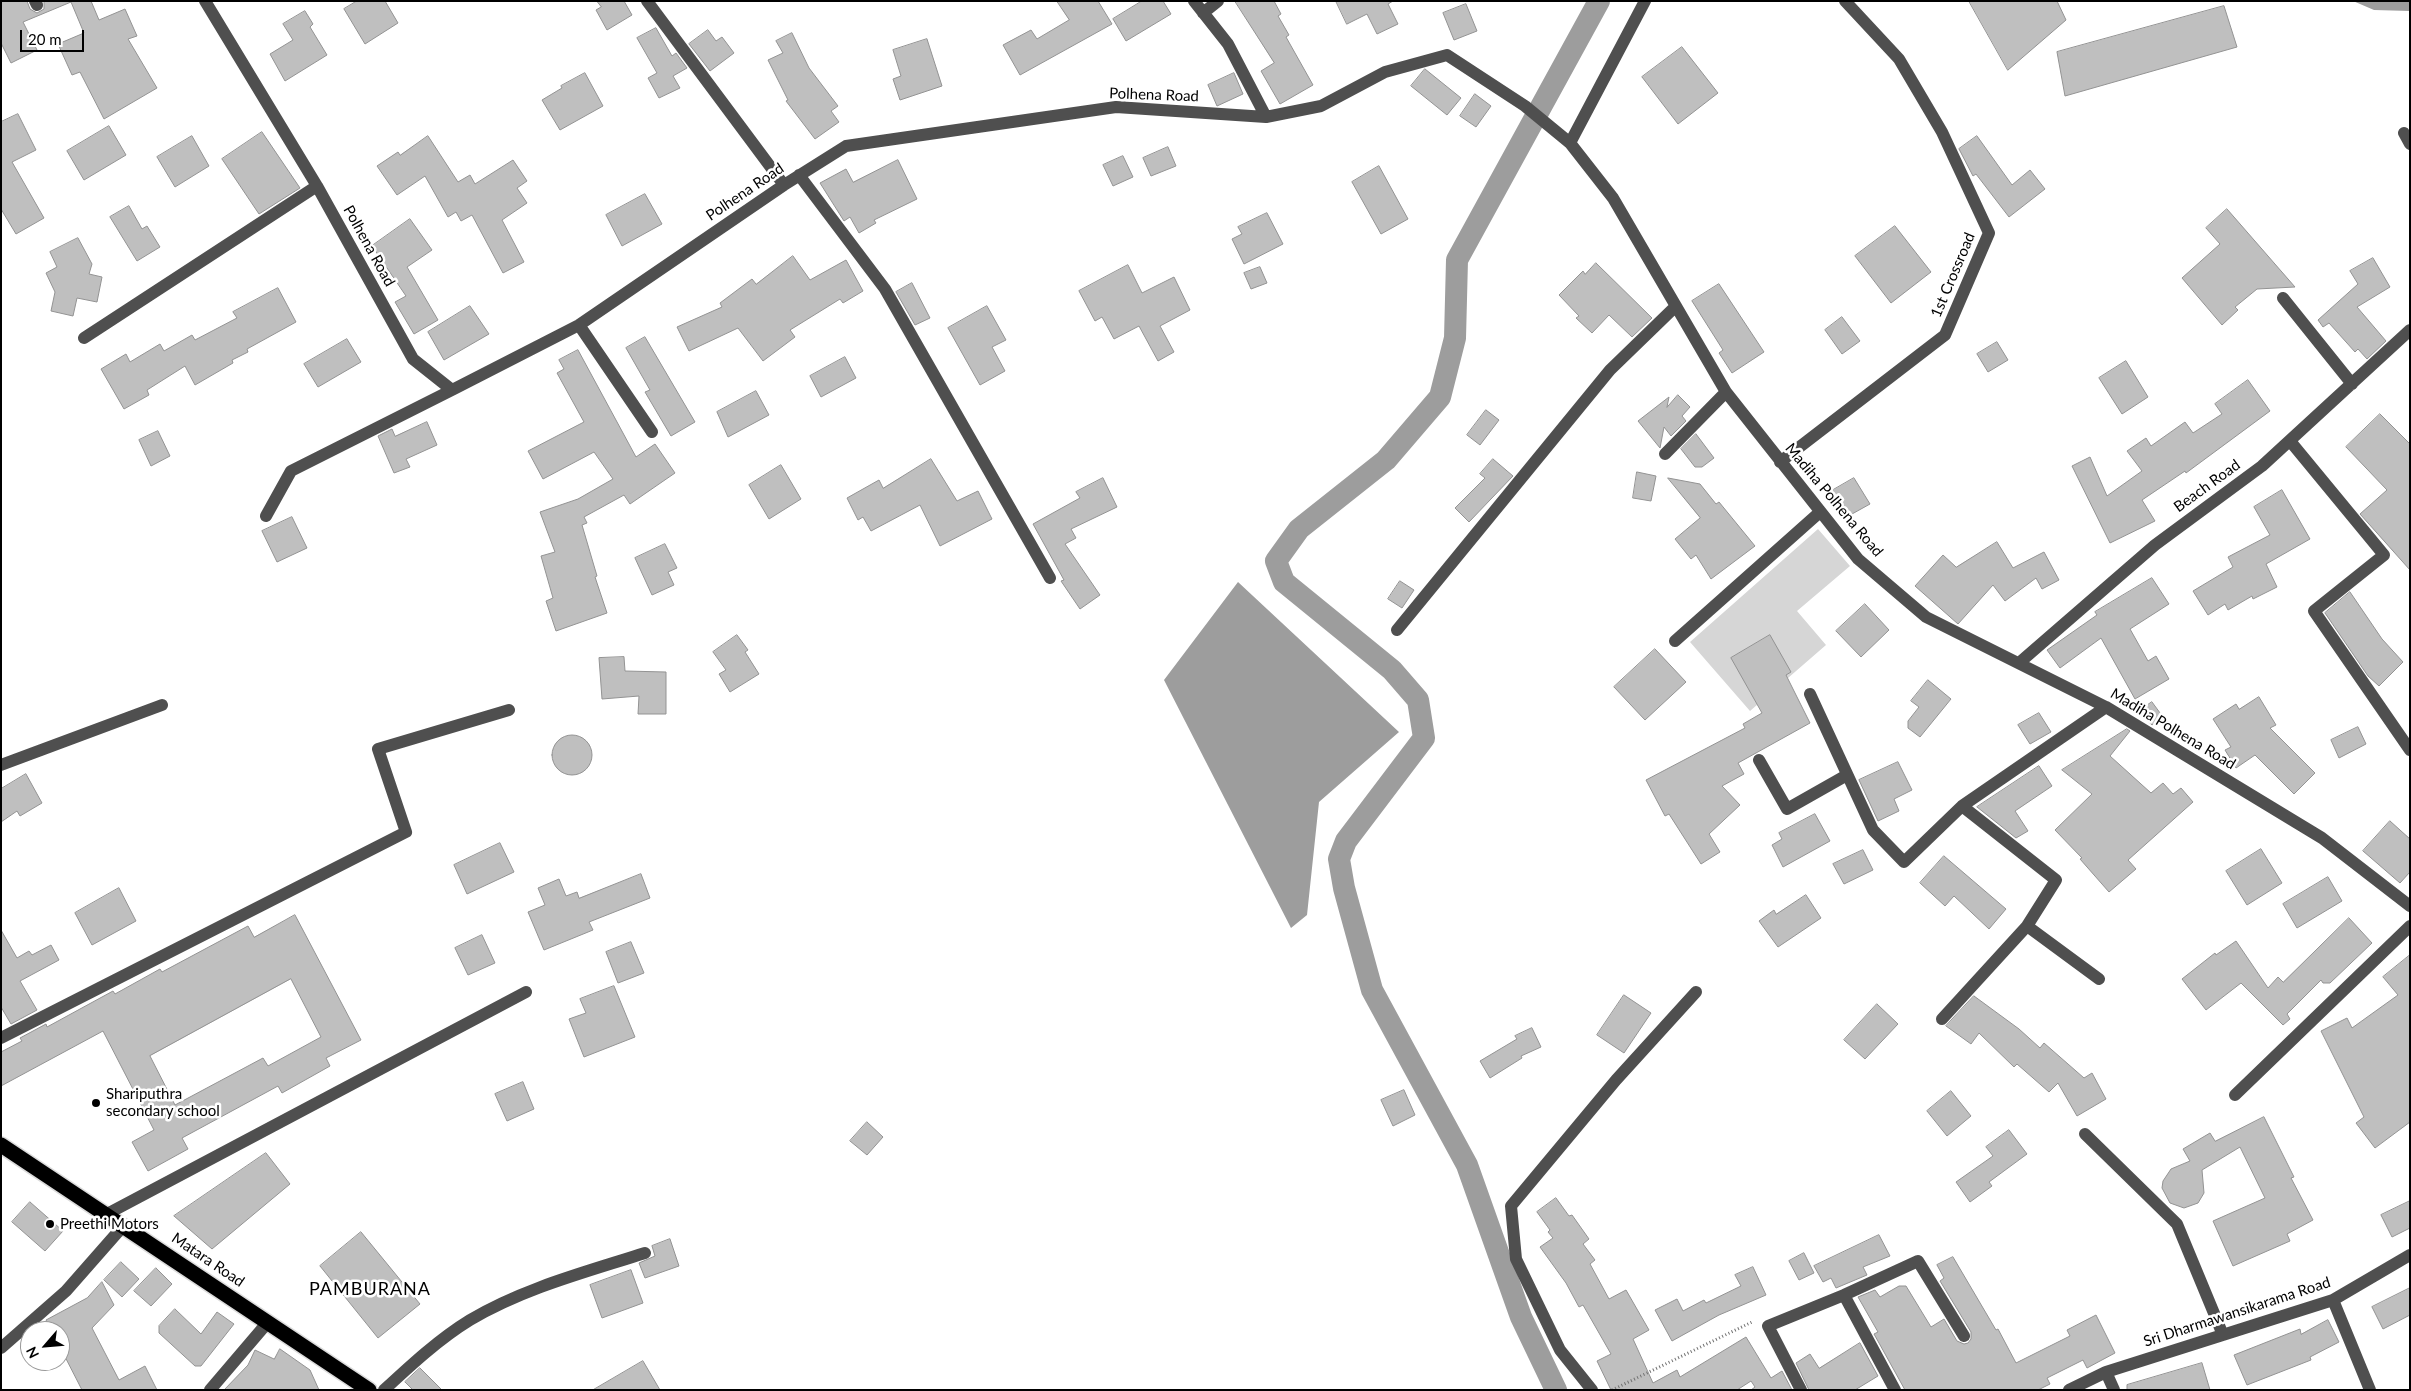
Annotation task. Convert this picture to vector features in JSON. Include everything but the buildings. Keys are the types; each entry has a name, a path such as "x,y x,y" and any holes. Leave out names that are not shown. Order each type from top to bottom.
{"highway":[{"name":"Matara Road","path":"2,1146 124,1225 369,1390"}],"street":[{"name":"Polhena Road","path":"205,1 317,186 413,359 452,390 579,325 784,185 846,146 1116,108 1266,117 1321,106 1385,72 1446,55 1525,106"},
{"path":"647,1 784,185"},
{"path":"1194,1 1228,44 1266,117"},
{"path":"1204,12 1218,1"},
{"path":"1570,143 1645,1"},
{"name":"1st Crossroad","path":"1780,462 1945,335 1989,233 1942,132 1899,59 1845,1"},
{"name":"Madiha Polhena Road","path":"1525,106 1570,143 1613,198 1726,392 1858,559 1926,617 2106,706 2322,838 2410,906"},
{"path":"799,175 885,289 1050,578"},
{"path":"84,338 317,186"},
{"path":"2283,298 2352,384"},
{"path":"1397,630 1610,370 1676,306"},
{"path":"579,325 652,432"},
{"name":"Beach Road","path":"2020,663 2155,545 2262,466 2410,330"},
{"path":"266,516 292,471 452,390"},
{"path":"1665,454 1726,392"},
{"path":"2290,440 2384,555 2314,611 2410,750"},
{"path":"1675,641 1820,512"},
{"path":"1810,694 1873,830 1904,862 1962,806 2106,706"},
{"path":"1,765 162,705"},
{"path":"1,1038 406,832 378,749 509,710"},
{"path":"1759,760 1787,809 1847,775"},
{"path":"1942,1019 2027,926 2056,880 1962,806"},
{"path":"2027,926 2099,979"},
{"path":"2235,1095 2410,926"},
{"path":"107,1214 526,992"},
{"path":"1592,1390 1560,1350 1516,1259 1511,1206 1616,1080 1696,992"},
{"path":"2085,1134 2177,1224 2223,1335"},
{"path":"1,1348 66,1291 124,1225"},
{"path":"384,1390 419,1358 470,1320 528,1291 644,1253"},
{"name":"Sri Dharmawansikarama Road","path":"2069,1390 2106,1372 2333,1300 2410,1255"},
{"path":"1801,1390 1768,1326 1844,1295 1918,1261 1964,1336"},
{"path":"1844,1295 1895,1390"},
{"path":"2333,1300 2370,1390"},
{"path":"210,1390 268,1322"},
{"path":"2106,1372 2114,1390"}],"path":[{"path":"1612,1390 1755,1320 1768,1326"}],"shaded area":[{"path":"2353,1 2410,1 2410,11 2374,10"},
{"path":"1818,529 1850,566 1797,611 1826,645 1750,711 1690,642"},
{"path":"1238,582 1399,732 1319,802 1307,915 1291,928 1164,680"}],"waterway":[{"path":"1556,1390 1521,1317 1467,1165 1372,990 1344,888 1339,859 1346,841 1424,738 1418,700 1392,670 1284,582 1276,561 1299,529 1386,460 1440,397 1455,338 1457,260 1599,1"}],"place":[{"name":"Shariputhra secondary school","path":"96,1103"},
{"name":"Preethi Motors","path":"50,1224"}],"district":[{"name":"PAMBURANA","path":"370,1289"}]}
